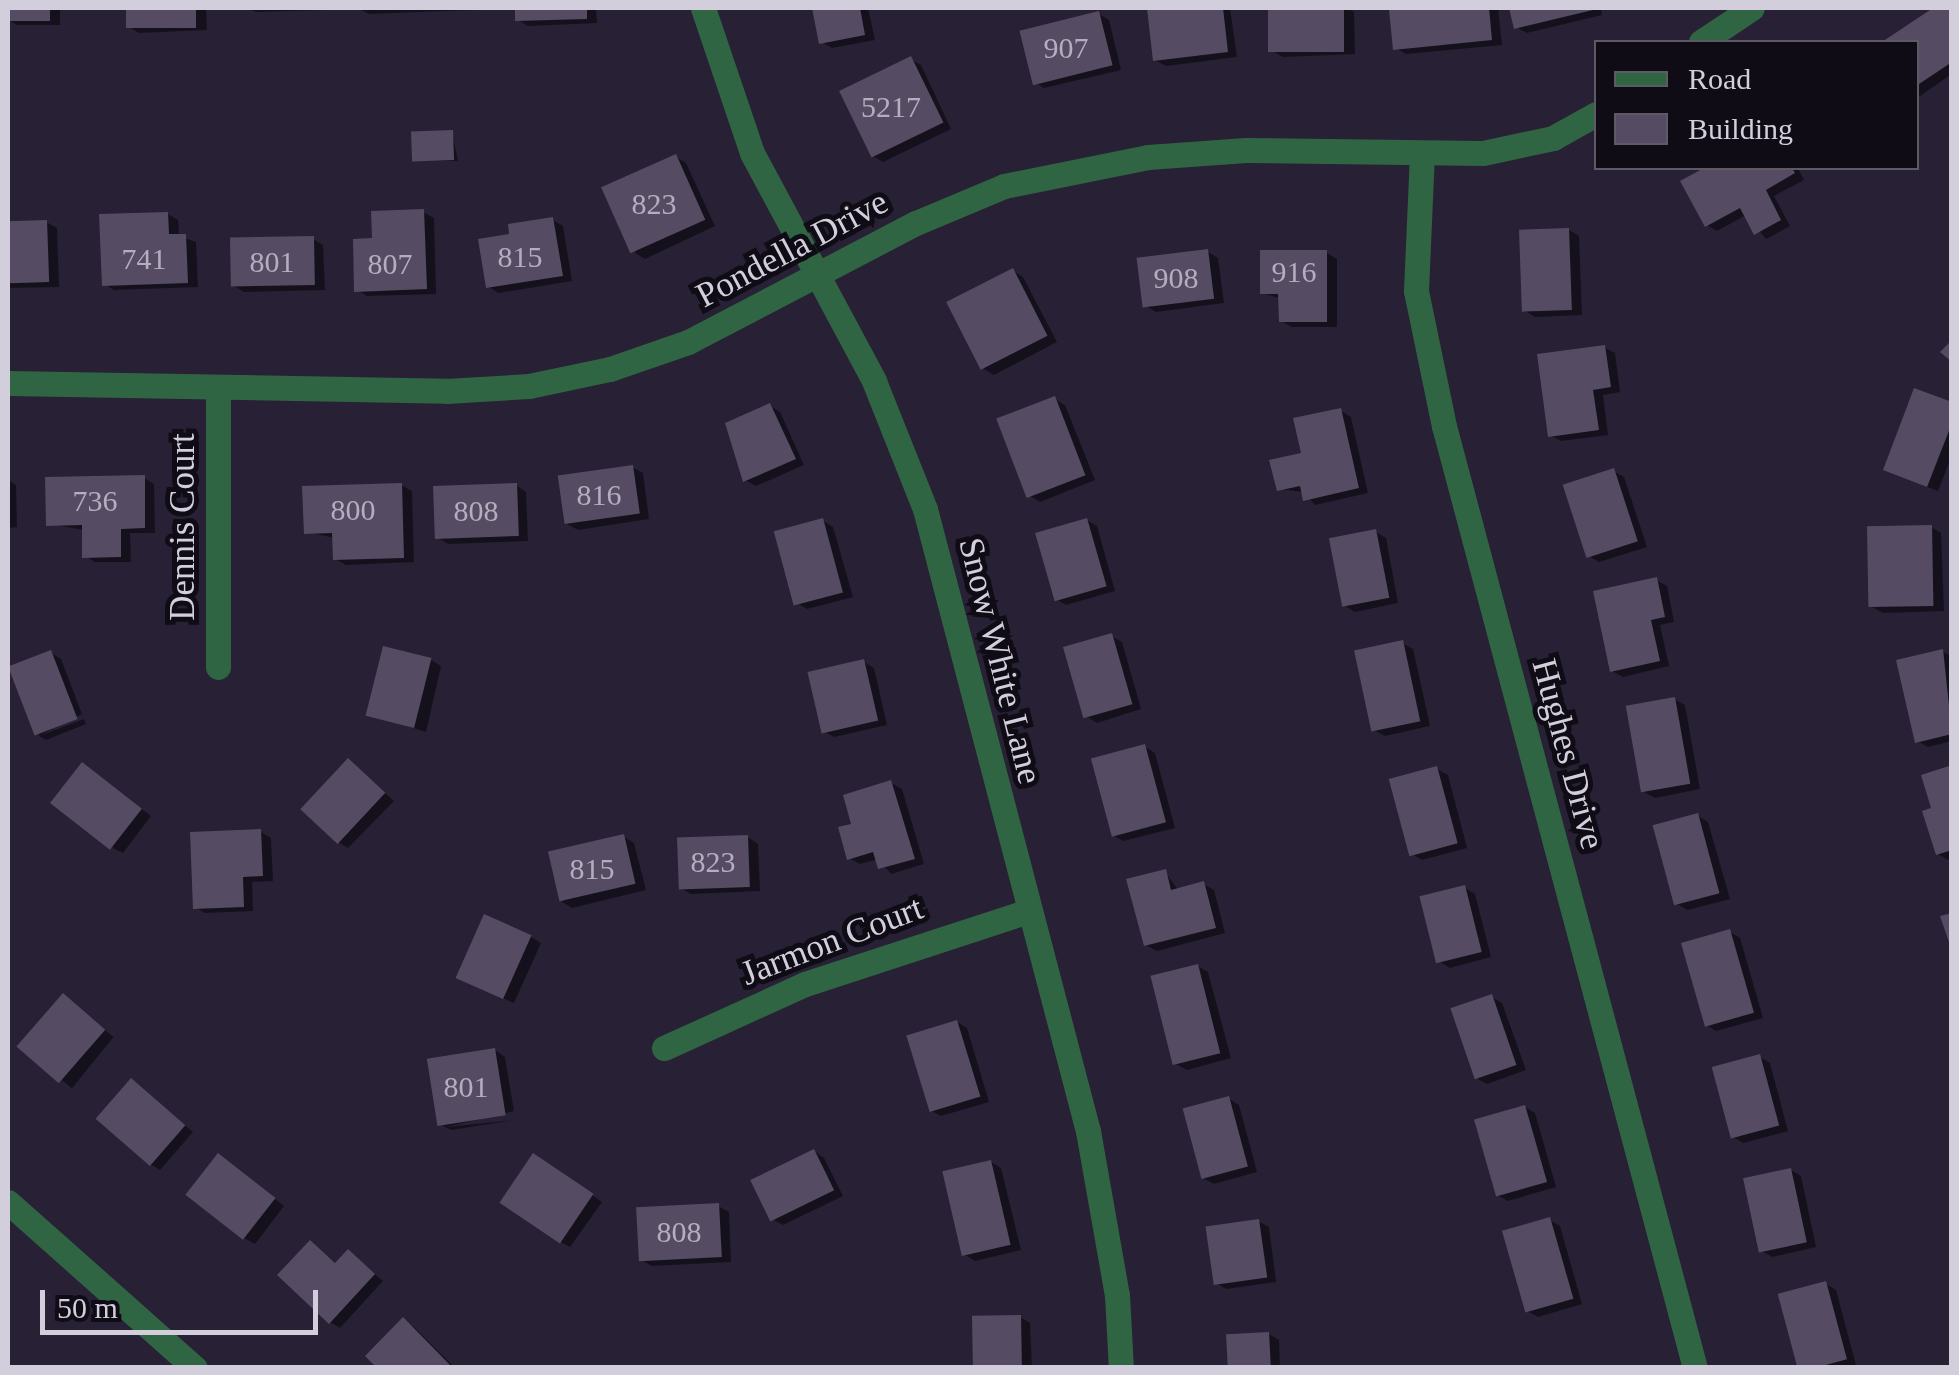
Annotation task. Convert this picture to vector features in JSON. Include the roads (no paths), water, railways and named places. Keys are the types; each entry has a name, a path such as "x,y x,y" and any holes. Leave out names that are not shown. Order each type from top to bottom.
{"street":[{"name":"Snow White Lane","path":"704,8 752,153 874,381 925,509 1102,1195 1122,1368"},
{"path":"1704,40 1752,8"},
{"name":"Pondella Drive","path":"8,383 446,391 529,386 610,369 688,342 1004,186 1100,164 1246,150 1422,152 1529,146 1594,115"},
{"name":"Hughes Drive","path":"1422,152 1416,290 1444,426 1696,1368"},
{"name":"Dennis Court","path":"218,386 218,667"},
{"name":"Jarmon Court","path":"664,1048 805,984 1029,911"},
{"path":"8,1202 196,1368"}]}
